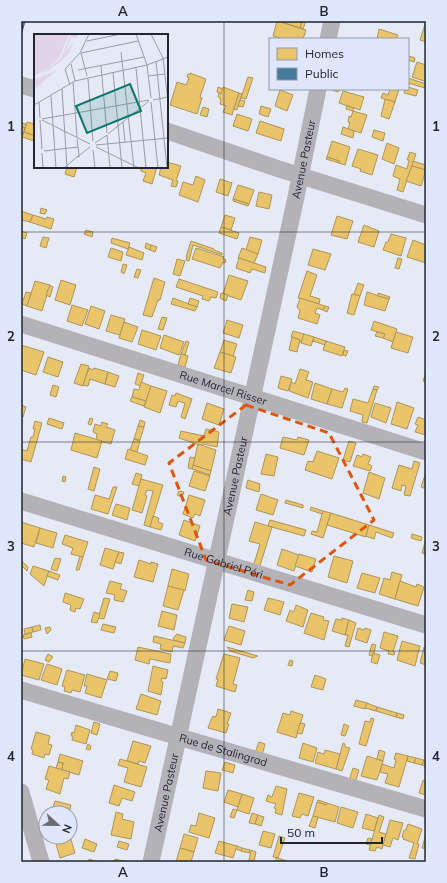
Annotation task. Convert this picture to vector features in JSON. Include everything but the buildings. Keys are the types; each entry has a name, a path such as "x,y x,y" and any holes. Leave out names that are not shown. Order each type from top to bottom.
{"street":[{"path":"328,38 332,21"},
{"path":"21,85 34,89"},
{"name":"Avenue Pasteur","path":"151,862 301,176 318,90"},
{"path":"168,131 301,176 426,215"},
{"name":"Rue Marcel Risser","path":"21,324 426,452"},
{"name":"Rue Gabriel Péri","path":"21,501 426,625"},
{"name":"Rue de Stalingrad","path":"21,690 426,809"},
{"path":"21,792 41,862"}],"highlighted area":[{"path":"246,405 329,433 374,520 290,585 206,560 169,463"}]}
